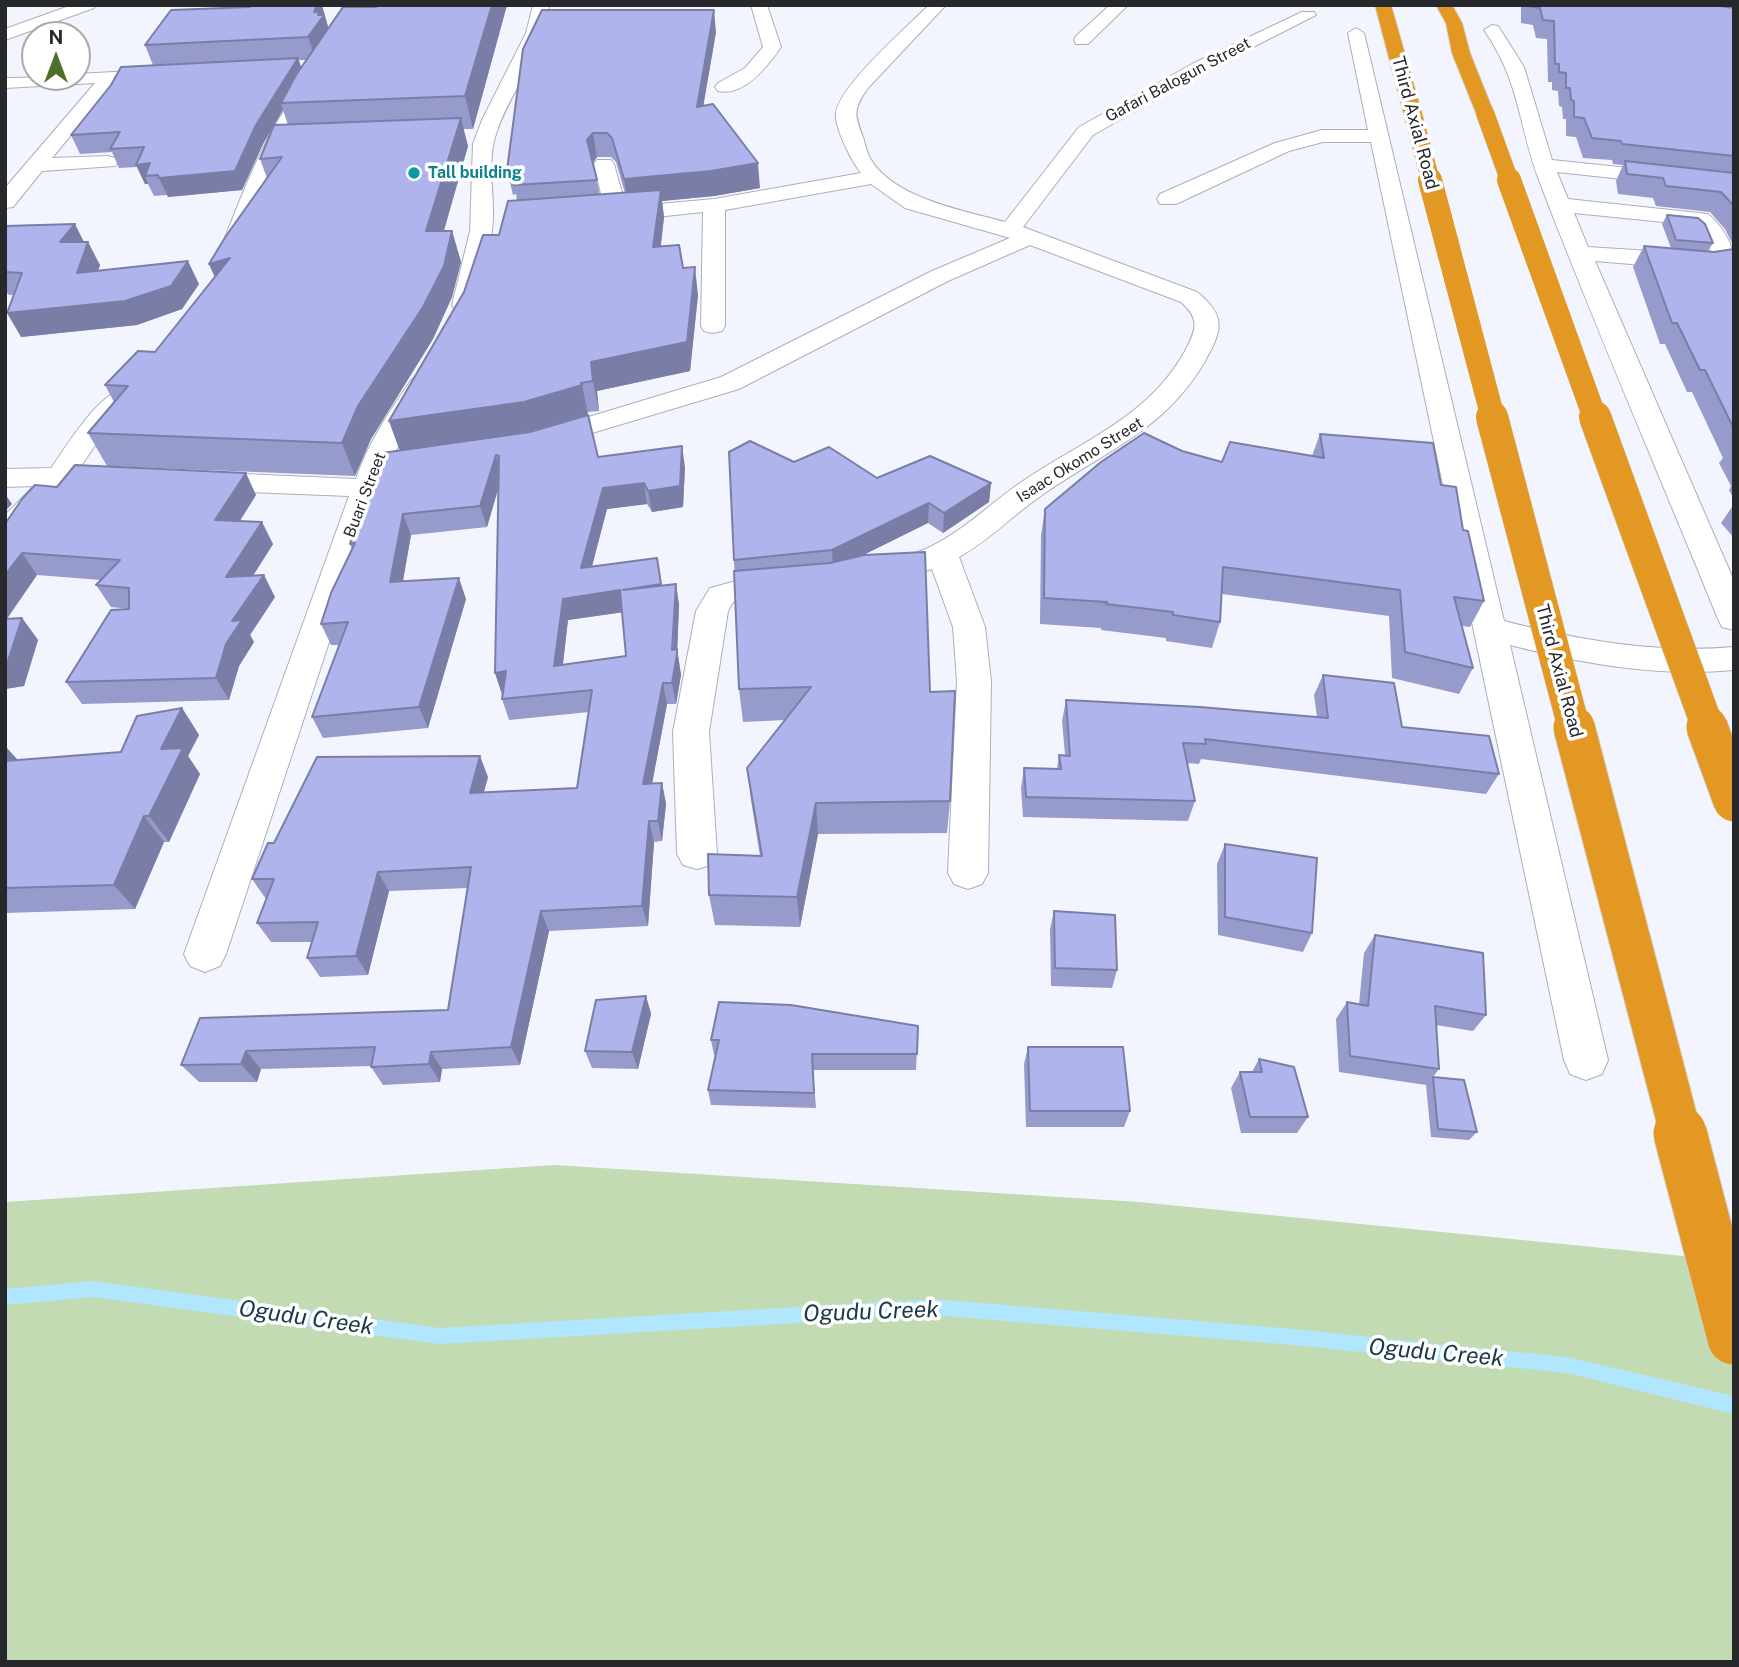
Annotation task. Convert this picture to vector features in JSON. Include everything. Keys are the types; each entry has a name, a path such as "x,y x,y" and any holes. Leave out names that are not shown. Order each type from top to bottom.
{"highway":[{"name":"Third Axial Road","path":"1383,5 1734,1338"},
{"path":"1444,5 1481,38 1485,113 1734,800"}],"street":[{"path":"5,35 88,5"},
{"path":"225,264 275,145 340,41 352,5"},
{"path":"453,331 460,319 473,275 495,220 472,137 529,44 541,13 541,5"},
{"path":"724,87 743,80 760,64 772,47 759,5"},
{"name":"Isaac Okomo Street","path":"849,579 872,575 942,554 1032,487 1142,422 1170,396 1189,369 1202,342 1208,320 1205,309 1189,298 1020,233 913,203 875,177 861,160 847,128 847,108 861,84 938,5"},
{"path":"1082,40 1121,5"},
{"path":"1280,6 1377,32 1394,41"},
{"name":"Gafari Balogun Street","path":"1020,233 1087,131 1200,66 1308,15"},
{"path":"1348,26 1389,52 1400,66"},
{"path":"1348,26 1379,135 1586,1060"},
{"path":"1481,38 1506,47 1524,83 1545,164 1560,205 1734,619"},
{"path":"5,202 118,76 141,56"},
{"path":"294,68 322,67"},
{"path":"5,83 182,74"},
{"path":"1168,199 1282,147 1322,136 1379,135"},
{"path":"275,145 301,144"},
{"path":"37,165 108,162"},
{"path":"604,164 617,214"},
{"path":"1545,164 1734,185"},
{"path":"590,216 713,205 875,177"},
{"path":"713,205 713,326"},
{"path":"1560,205 1700,219 1712,229 1725,260 1703,263 1580,253"},
{"path":"1625,210 1649,258"},
{"path":"522,444 627,416 730,383 1020,233"},
{"name":"Buari Street","path":"205,954 360,503 382,472 388,439 433,366"},
{"path":"5,533 61,475 92,430 135,385"},
{"path":"168,480 382,472"},
{"path":"5,478 61,475 101,477"},
{"path":"942,554 969,627 974,681 968,873"},
{"path":"697,854 691,732 712,611 722,596 740,590 814,585"},
{"path":"1488,628 1530,639 1608,653 1718,661 1734,658"}],"green space":[{"path":"554,1165 1139,1202 1734,1261 1734,1662 5,1662 5,1202"}],"building":[{"path":"251,5 317,5 314,12 324,15 308,37 145,45 171,10"},
{"path":"492,5 465,96 281,103 296,75 343,7"},
{"path":"1528,5 1713,5 1734,8 1734,156 1622,144 1621,141 1592,138 1584,118 1574,117 1574,101 1571,100 1570,88 1566,88 1566,73 1559,72 1559,64 1555,64 1554,21 1543,20 1540,8"},
{"path":"542,10 714,10 697,107 713,104 758,163 711,171 624,179 612,138 607,133 593,133 587,140 597,180 514,185 518,169 507,170 523,49"},
{"path":"298,58 256,125 235,171 159,178 158,175 145,176 150,163 136,165 144,147 110,149 120,132 71,135 111,85 121,67"},
{"path":"461,118 426,231 452,231 444,266 423,307 358,406 342,443 88,433 128,386 105,385 138,351 155,352 230,258 209,264 282,157 260,159 274,125"},
{"path":"1625,161 1734,173 1734,206 1721,192 1666,186 1663,178 1627,174"},
{"path":"661,190 653,247 679,245 683,268 695,267 687,342 591,362 593,381 524,402 389,421 464,292 483,235 499,235 508,201"},
{"path":"1667,215 1698,218 1705,224 1713,243 1676,240"},
{"path":"75,224 60,242 88,242 77,273 188,261 171,286 125,301 7,313 22,273 5,272 5,226"},
{"path":"1644,246 1714,252 1734,249 1734,429 1705,370 1700,370 1677,323 1672,323"},
{"path":"588,415 598,457 682,446 680,486 648,491 644,483 603,488 581,568 657,558 661,584 623,590 676,584 672,650 677,649 677,654 672,683 663,683 643,784 662,783 658,821 649,821 642,906 541,911 511,1047 431,1052 429,1064 371,1067 375,1047 246,1051 241,1064 181,1065 200,1018 448,1010 471,867 378,872 356,956 307,958 318,922 257,923 274,879 252,879 268,843 274,843 317,757 480,756 470,793 577,788 592,690 502,699 506,671 495,673 499,456 496,455 480,506 403,514 390,582 459,578 419,707 312,717 348,622 321,624 331,593 355,543 350,544 369,483 378,468 382,453 530,432","holes":["620,590 626,656 554,666 563,599"]},
{"path":"1144,433 1182,451 1222,462 1230,442 1324,458 1320,434 1433,443 1441,485 1456,487 1463,530 1468,531 1484,601 1454,597 1473,668 1405,652 1400,590 1223,567 1220,622 1173,615 1173,612 1106,604 1107,602 1044,598 1045,509 1101,462"},
{"path":"750,441 794,462 829,447 877,478 930,456 991,483 944,513 929,503 832,550 734,560 729,452"},
{"path":"75,465 246,473 215,520 262,522 226,577 264,575 232,621 242,620 226,644 216,678 66,682 111,610 129,609 129,588 96,585 120,560 22,553 5,575 5,524 35,485 57,487"},
{"path":"925,552 930,692 955,691 950,801 816,803 797,897 709,895 708,854 762,856 747,768 811,687 739,689 734,571 830,563 864,555"},
{"path":"22,618 7,664 5,664 5,619"},
{"path":"1323,675 1394,683 1402,727 1489,736 1499,774 1205,739 1206,744 1183,743 1195,801 1026,797 1024,768 1061,769 1059,755 1070,756 1066,700 1200,707 1328,718"},
{"path":"182,708 161,749 183,748 149,816 144,816 114,885 5,888 5,761 121,752 137,716"},
{"path":"1225,844 1317,858 1312,933 1225,917"},
{"path":"1054,911 1115,915 1117,970 1055,968"},
{"path":"1375,935 1483,953 1486,1015 1435,1006 1439,1069 1350,1056 1347,1002 1368,1006"},
{"path":"646,996 632,1052 585,1051 596,1000"},
{"path":"719,1002 791,1005 918,1026 917,1054 812,1054 814,1093 708,1090 719,1040 711,1040"},
{"path":"1028,1047 1123,1047 1130,1111 1030,1111"},
{"path":"1259,1059 1294,1067 1308,1117 1250,1117 1240,1072 1262,1072"},
{"path":"1433,1077 1464,1080 1477,1132 1438,1129"}],"waterway":[{"name":"Ogudu Creek","path":"5,1297 93,1289 440,1336 934,1307 1283,1336 1567,1365 1734,1405"}],"place":[{"name":"Tall building","path":"414,173"}]}
